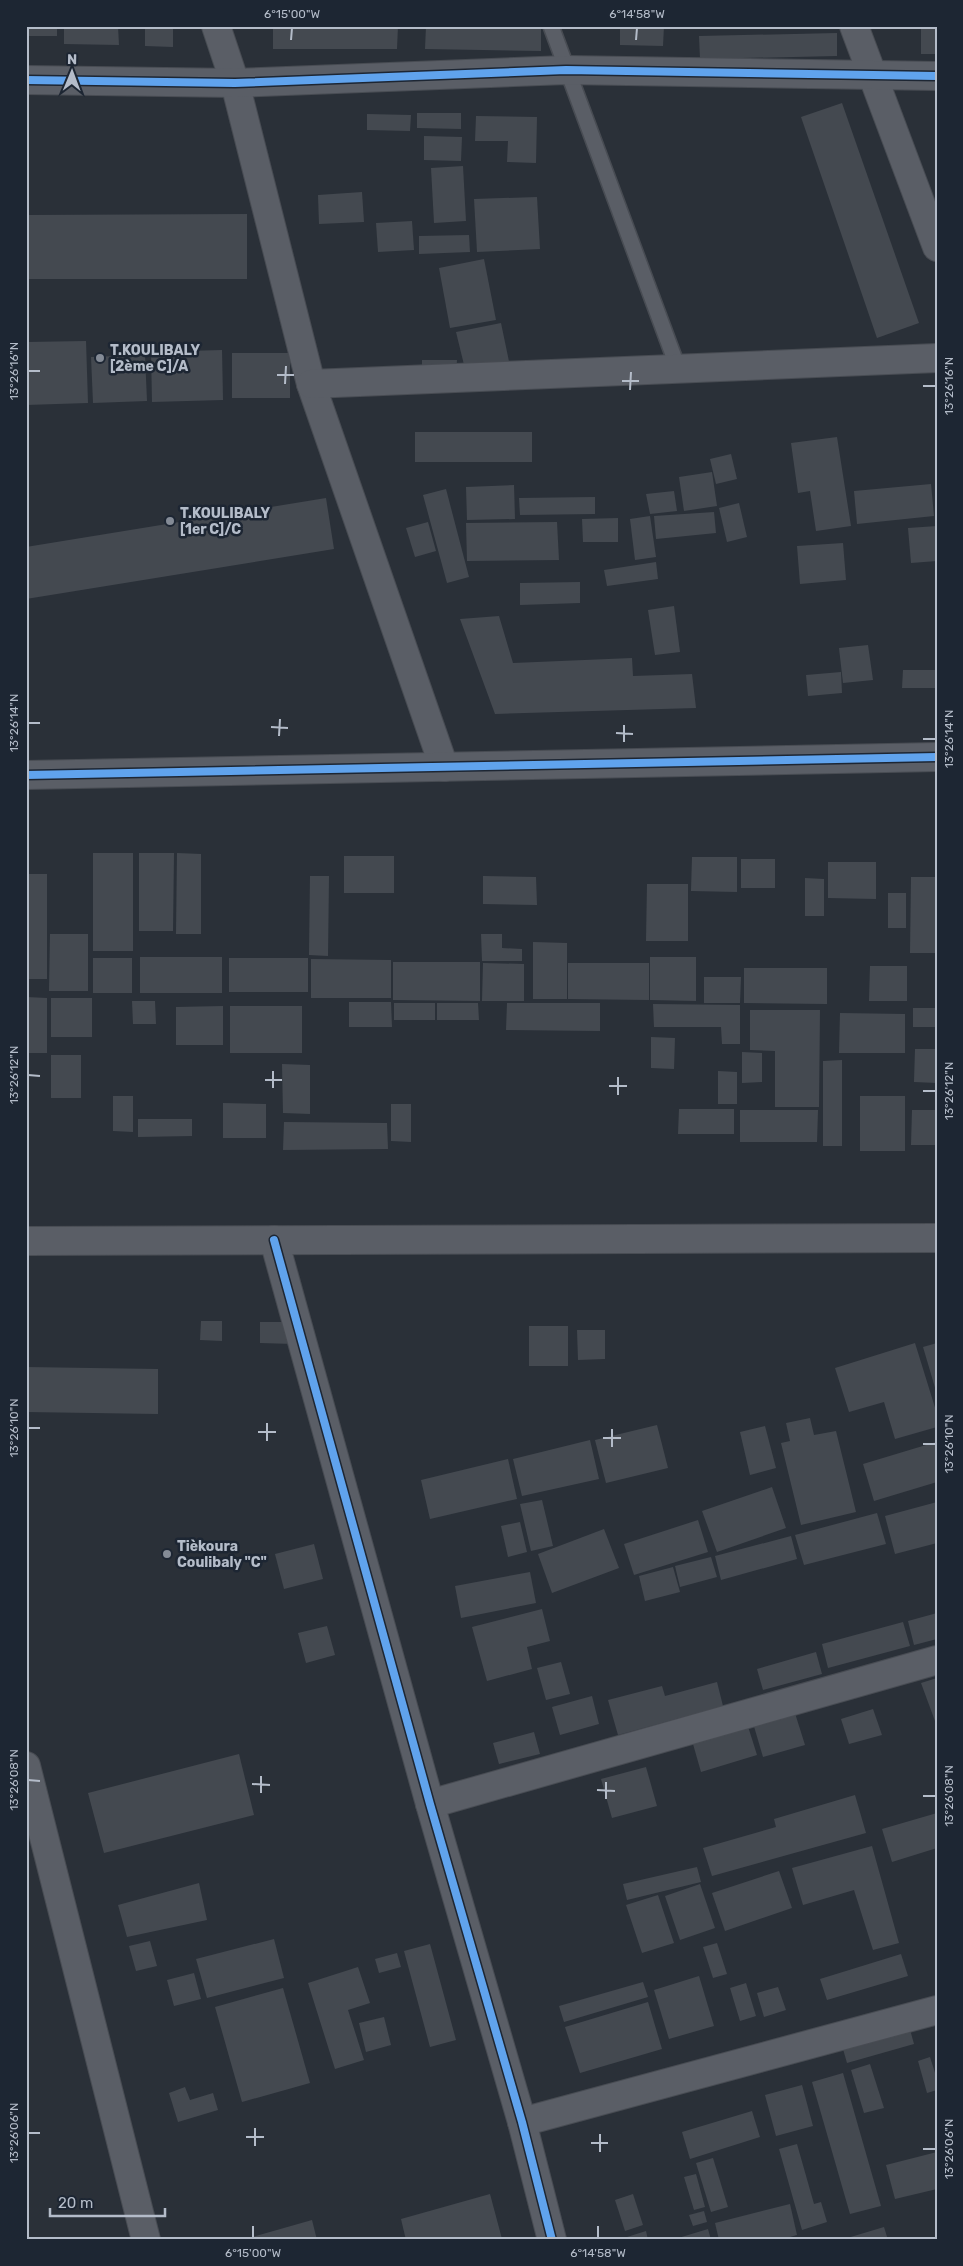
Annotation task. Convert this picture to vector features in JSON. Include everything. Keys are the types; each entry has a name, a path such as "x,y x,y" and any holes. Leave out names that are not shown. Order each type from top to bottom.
{"street":[{"path":"216,26 235,83 311,384 444,767"},
{"path":"854,26 937,246"},
{"path":"26,80 235,83 566,70 937,76"},
{"path":"311,384 937,358"},
{"path":"26,775 937,757"},
{"path":"26,1241 937,1238"},
{"path":"274,1240 430,1804 522,2122 552,2240"},
{"path":"430,1804 937,1660"},
{"path":"26,1766 146,2240"},
{"path":"522,2122 937,2010"}],"lane":[{"path":"551,26 678,368"}],"building":[{"path":"26,26 57,26 57,36 26,36"},
{"path":"64,26 118,26 119,45 64,44"},
{"path":"145,26 173,26 173,47 145,46"},
{"path":"273,26 398,26 397,49 273,49"},
{"path":"426,26 541,26 541,51 425,49"},
{"path":"620,26 664,26 663,46 620,45"},
{"path":"921,26 937,26 937,54 921,54"},
{"path":"837,33 837,56 700,59 699,36"},
{"path":"842,103 919,323 877,338 801,117"},
{"path":"417,113 461,113 461,129 417,128"},
{"path":"367,114 411,115 410,131 367,130"},
{"path":"476,116 537,117 536,163 507,162 508,141 475,141"},
{"path":"424,136 462,137 461,161 424,160"},
{"path":"463,166 466,221 434,223 431,168"},
{"path":"362,192 364,222 319,224 318,195"},
{"path":"537,197 540,249 477,252 474,199"},
{"path":"247,214 247,279 26,279 26,215"},
{"path":"412,221 414,250 378,252 376,223"},
{"path":"469,235 470,252 419,254 419,236"},
{"path":"484,259 496,320 450,328 439,268"},
{"path":"501,323 512,376 467,377 456,332"},
{"path":"86,341 88,403 26,405 26,342"},
{"path":"222,350 223,400 152,402 151,352"},
{"path":"232,353 290,353 290,398 232,398"},
{"path":"145,355 147,401 93,403 91,357"},
{"path":"422,360 457,360 456,377 422,377"},
{"path":"415,432 532,432 532,462 415,462"},
{"path":"837,437 851,526 816,531 810,491 798,493 791,443"},
{"path":"731,454 737,479 716,484 710,459"},
{"path":"712,472 717,506 684,511 679,477"},
{"path":"931,484 934,516 857,524 854,491"},
{"path":"514,485 515,519 467,520 466,487"},
{"path":"446,489 469,577 447,583 423,495"},
{"path":"674,491 677,511 650,514 646,494"},
{"path":"595,497 595,514 520,515 519,498"},
{"path":"326,498 334,549 26,599 26,547"},
{"path":"739,503 747,537 727,542 719,508"},
{"path":"714,512 716,533 656,539 654,516"},
{"path":"650,516 656,557 635,560 630,519"},
{"path":"618,518 618,542 583,542 582,519"},
{"path":"428,522 436,551 415,557 406,528"},
{"path":"557,522 559,560 467,561 466,523"},
{"path":"937,526 937,561 911,563 908,528"},
{"path":"843,543 846,580 800,584 797,546"},
{"path":"656,562 658,579 607,586 604,570"},
{"path":"580,582 580,603 520,605 520,583"},
{"path":"674,606 680,652 655,655 648,610"},
{"path":"499,616 513,663 632,658 633,676 692,674 696,708 495,714 460,619"},
{"path":"868,645 873,680 843,683 839,648"},
{"path":"903,670 937,670 937,688 902,688"},
{"path":"841,672 842,693 808,696 806,675"},
{"path":"93,853 133,853 133,951 93,951"},
{"path":"139,853 174,853 173,931 139,931"},
{"path":"177,853 201,854 201,934 176,934"},
{"path":"344,856 394,856 394,893 344,893"},
{"path":"692,857 737,857 737,892 691,891"},
{"path":"741,859 775,859 775,888 741,888"},
{"path":"828,862 876,862 876,899 828,898"},
{"path":"26,874 47,874 47,979 26,979"},
{"path":"310,876 329,876 328,956 309,955"},
{"path":"483,876 536,877 537,905 483,904"},
{"path":"911,877 937,877 937,953 910,953"},
{"path":"805,878 824,879 824,916 805,916"},
{"path":"647,884 688,884 688,941 646,941"},
{"path":"888,893 906,893 906,928 888,928"},
{"path":"50,934 88,934 88,991 49,991"},
{"path":"481,934 502,934 502,948 522,949 522,961 482,961"},
{"path":"533,942 567,943 567,999 533,999"},
{"path":"140,957 222,957 222,993 140,993"},
{"path":"650,957 696,957 696,1001 650,1000"},
{"path":"93,958 132,958 132,993 93,993"},
{"path":"229,958 308,958 308,992 229,992"},
{"path":"311,959 391,960 391,998 311,998"},
{"path":"393,962 480,962 480,1001 393,1000"},
{"path":"483,963 524,964 524,1001 482,1001"},
{"path":"568,963 649,963 649,1000 568,999"},
{"path":"870,966 907,966 907,1001 869,1001"},
{"path":"744,968 827,968 827,1004 744,1003"},
{"path":"704,977 741,977 740,1003 704,1003"},
{"path":"26,997 47,998 47,1053 26,1053"},
{"path":"51,998 92,998 92,1037 51,1037"},
{"path":"132,1001 155,1001 156,1024 133,1024"},
{"path":"349,1002 391,1002 392,1027 349,1027"},
{"path":"394,1003 435,1003 435,1020 394,1020"},
{"path":"437,1003 478,1003 479,1020 437,1020"},
{"path":"507,1003 600,1003 600,1031 506,1030"},
{"path":"653,1004 740,1005 740,1044 722,1044 721,1027 654,1027"},
{"path":"223,1006 223,1045 176,1045 176,1007"},
{"path":"230,1006 302,1006 302,1053 230,1053"},
{"path":"913,1008 937,1008 937,1027 913,1027"},
{"path":"750,1010 820,1010 819,1107 775,1107 775,1051 750,1050"},
{"path":"840,1013 905,1014 905,1053 839,1053"},
{"path":"651,1037 675,1038 674,1069 651,1068"},
{"path":"915,1049 937,1049 937,1083 914,1082"},
{"path":"742,1052 762,1053 762,1082 742,1083"},
{"path":"51,1055 81,1055 81,1098 51,1098"},
{"path":"842,1060 842,1146 823,1146 823,1061"},
{"path":"282,1064 310,1065 310,1114 283,1113"},
{"path":"718,1071 737,1072 737,1104 718,1104"},
{"path":"113,1096 133,1096 133,1132 113,1131"},
{"path":"860,1096 905,1096 905,1151 860,1151"},
{"path":"223,1103 266,1104 266,1138 223,1138"},
{"path":"391,1104 411,1104 411,1142 391,1141"},
{"path":"679,1109 734,1109 734,1134 678,1134"},
{"path":"740,1110 818,1110 817,1142 740,1142"},
{"path":"912,1110 937,1110 937,1145 911,1145"},
{"path":"138,1119 192,1119 192,1136 138,1137"},
{"path":"284,1122 387,1123 388,1149 283,1150"},
{"path":"201,1321 222,1321 222,1341 200,1340"},
{"path":"260,1322 294,1322 293,1344 260,1343"},
{"path":"529,1326 568,1326 568,1366 529,1366"},
{"path":"577,1330 605,1330 605,1359 578,1360"},
{"path":"915,1343 937,1414 937,1427 895,1439 884,1402 849,1412 835,1368"},
{"path":"937,1343 937,1391 936,1391 923,1347"},
{"path":"26,1367 158,1369 158,1414 26,1412"},
{"path":"810,1418 814,1435 836,1431 856,1512 801,1525 781,1443 790,1441 786,1423"},
{"path":"657,1425 668,1468 606,1483 595,1440"},
{"path":"765,1426 776,1468 750,1475 740,1432"},
{"path":"590,1440 599,1479 522,1496 513,1459"},
{"path":"936,1442 937,1482 874,1501 863,1464"},
{"path":"508,1459 517,1499 430,1519 421,1480"},
{"path":"772,1487 786,1528 717,1552 702,1511"},
{"path":"542,1500 553,1546 531,1551 520,1504"},
{"path":"937,1502 937,1543 895,1554 885,1516"},
{"path":"877,1513 886,1544 804,1565 795,1535"},
{"path":"698,1520 708,1552 634,1575 624,1544"},
{"path":"520,1522 527,1552 508,1557 501,1526"},
{"path":"604,1529 619,1568 552,1593 538,1554"},
{"path":"791,1536 797,1559 721,1580 715,1556"},
{"path":"314,1544 323,1579 284,1589 275,1554"},
{"path":"711,1557 717,1577 680,1587 675,1566"},
{"path":"673,1567 680,1592 645,1601 639,1576"},
{"path":"530,1572 536,1603 461,1618 455,1586"},
{"path":"542,1609 550,1641 527,1647 532,1669 487,1681 472,1627"},
{"path":"937,1613 937,1639 914,1645 908,1621"},
{"path":"903,1622 910,1646 828,1668 822,1644"},
{"path":"327,1626 335,1655 306,1663 298,1633"},
{"path":"816,1652 822,1674 763,1690 757,1669"},
{"path":"561,1662 570,1694 546,1700 537,1668"},
{"path":"937,1678 937,1721 935,1721 921,1683"},
{"path":"717,1682 723,1706 618,1735 608,1700 662,1686 665,1696"},
{"path":"592,1696 599,1724 560,1735 552,1707"},
{"path":"873,1709 882,1735 849,1744 841,1719"},
{"path":"794,1710 805,1745 763,1757 753,1723"},
{"path":"746,1720 757,1755 701,1772 691,1737"},
{"path":"534,1732 540,1754 499,1764 493,1743"},
{"path":"239,1754 254,1815 104,1853 88,1793"},
{"path":"646,1767 657,1806 612,1818 601,1779"},
{"path":"855,1795 866,1833 712,1876 703,1848 776,1827 774,1819"},
{"path":"937,1813 937,1848 892,1862 882,1829"},
{"path":"872,1846 899,1943 873,1950 854,1890 803,1905 792,1868"},
{"path":"697,1867 701,1882 627,1900 623,1884"},
{"path":"779,1871 792,1908 725,1931 712,1893"},
{"path":"199,1883 207,1920 127,1937 118,1905"},
{"path":"700,1884 715,1928 680,1940 665,1896"},
{"path":"658,1895 674,1943 642,1953 626,1905"},
{"path":"274,1939 284,1978 207,1998 196,1959"},
{"path":"150,1941 157,1966 136,1971 129,1946"},
{"path":"717,1943 727,1974 713,1978 703,1947"},
{"path":"430,1944 456,2040 430,2047 404,1951"},
{"path":"397,1953 401,1967 379,1973 375,1959"},
{"path":"901,1954 908,1976 827,2000 820,1979"},
{"path":"358,1967 370,2003 348,2010 364,2060 335,2069 308,1983"},
{"path":"194,1973 201,1999 174,2006 167,1980"},
{"path":"699,1976 714,2026 669,2039 654,1990"},
{"path":"643,1982 648,1997 564,2022 559,2006"},
{"path":"746,1983 756,2016 740,2021 730,1988"},
{"path":"778,1987 786,2010 764,2017 757,1993"},
{"path":"283,1988 310,2083 242,2102 215,2007"},
{"path":"648,2002 662,2049 580,2073 565,2027"},
{"path":"906,2015 914,2044 847,2063 839,2035"},
{"path":"384,2017 391,2045 366,2052 359,2023"},
{"path":"930,2057 937,2079 937,2090 927,2093 918,2061"},
{"path":"870,2064 884,2108 864,2113 851,2070"},
{"path":"843,2073 881,2206 850,2214 812,2082"},
{"path":"802,2085 813,2126 776,2136 765,2095"},
{"path":"185,2087 190,2100 213,2093 218,2110 178,2122 169,2093"},
{"path":"752,2111 760,2137 690,2159 682,2132"},
{"path":"797,2144 814,2204 821,2202 827,2222 802,2230 779,2149"},
{"path":"937,2152 937,2189 895,2199 886,2165"},
{"path":"713,2158 728,2207 711,2212 696,2163"},
{"path":"696,2174 705,2207 694,2210 684,2177"},
{"path":"490,2194 502,2239 406,2240 401,2219"},
{"path":"633,2194 643,2225 625,2231 615,2200"},
{"path":"790,2204 797,2235 779,2240 719,2240 715,2223"},
{"path":"704,2211 707,2222 693,2226 689,2215"},
{"path":"312,2220 317,2240 245,2240 245,2239"},
{"path":"884,2227 888,2240 844,2240 844,2239"},
{"path":"708,2229 711,2240 675,2240 675,2239"},
{"path":"646,2231 648,2240 628,2240 627,2237"}],"cycle path":[{"path":"26,80 235,83 566,70 937,76"},
{"path":"26,775 937,757"},
{"path":"274,1240 430,1804 522,2122 552,2240"}],"place":[{"name":"T.KOULIBALY [2ème C]/A","path":"100,358"},
{"name":"T.KOULIBALY [1er C]/C","path":"170,521"},
{"name":"Tièkoura Coulibaly \"C\"","path":"167,1554"}]}
